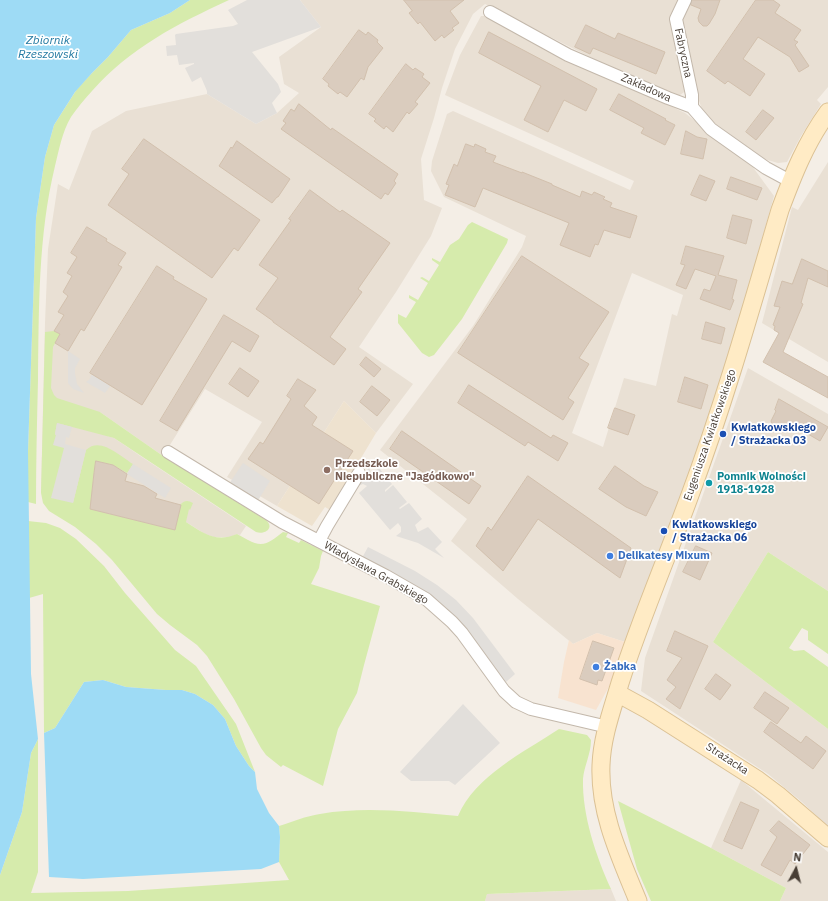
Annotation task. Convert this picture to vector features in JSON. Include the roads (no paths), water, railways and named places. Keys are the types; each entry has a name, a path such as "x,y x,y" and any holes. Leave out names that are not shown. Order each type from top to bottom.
{"street":[{"name":"Fabryczna","path":"685,0 676,20 692,95 692,107"},
{"name":"Zakładowa","path":"490,12 568,55 692,107 711,129 766,168 790,181"},
{"name":"Eugeniusza Kwiatkowskiego","path":"638,901 610,829 606,812 601,765 608,727 617,693 632,649 714,431 790,181 809,140 828,112"},
{"name":"Władysława Grabskiego","path":"168,452 282,522 409,589 431,603 462,633 504,691 516,702 531,709 608,727"},
{"path":"319,541 359,473"},
{"name":"Strażacka","path":"617,693 648,710 758,780 778,794 828,838"}],"water":[{"name":"Zbiornik Rzeszowski","path":"0,0 190,0 170,13 131,30 75,92 54,125 45,157 36,218 28,451 31,674 38,739 31,753 22,812 0,875"},
{"path":"103,680 126,687 182,690 195,694 213,705 225,719 236,746 249,766 255,772 257,789 269,813 279,826 279,862 261,869 83,879 49,877 44,733 55,728 84,682"}],"place":[{"name":"Kwiatkowskiego / Strażacka 03","path":"723,434"},
{"name":"Przedszkole Niepubliczne \"Jagódkowo\"","path":"327,470"},
{"name":"Pomnik Wolności 1918-1928","path":"709,483"},
{"name":"Kwiatkowskiego / Strażacka 06","path":"664,531"},
{"name":"Delikatesy Mixum","path":"610,556"},
{"name":"Żabka","path":"596,667"}]}
